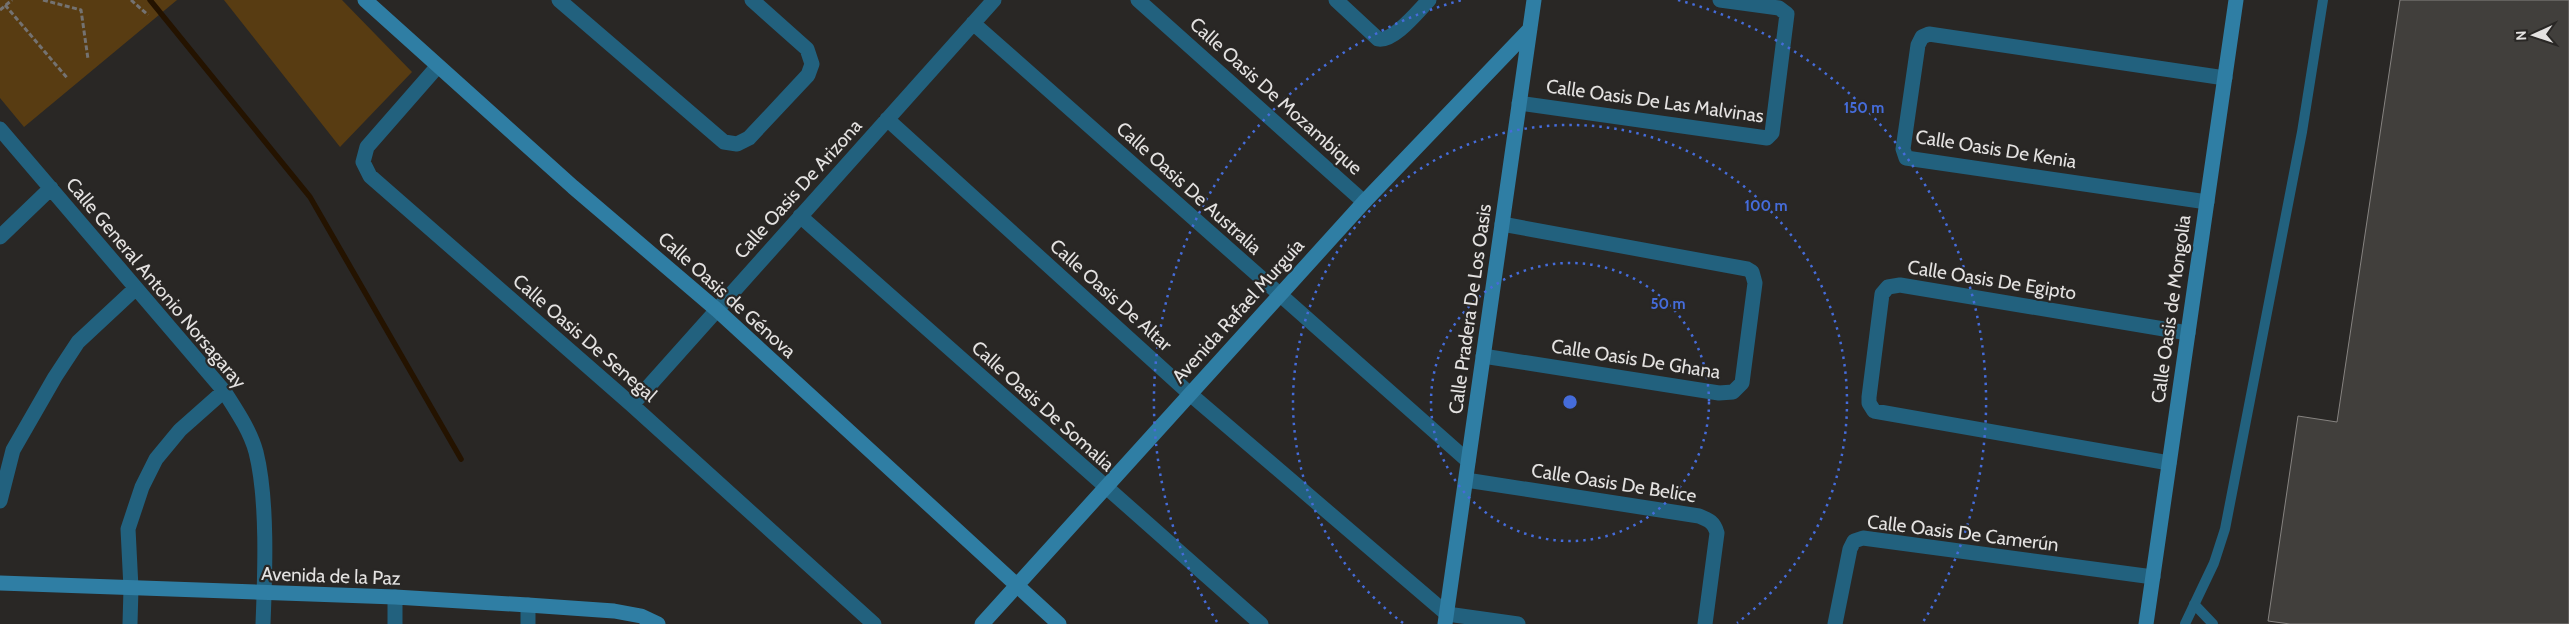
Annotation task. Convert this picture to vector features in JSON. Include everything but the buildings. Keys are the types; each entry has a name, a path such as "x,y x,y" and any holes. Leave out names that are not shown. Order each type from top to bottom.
{"street":[{"name":"Calle Oasis de Génova","path":"365,0 436,67 717,310 1058,624"},
{"path":"558,0 724,142 737,144 750,138 808,75 812,64 807,49 752,0"},
{"name":"Calle Oasis De Arizona","path":"632,405 994,0"},
{"name":"Calle Oasis De Mozambique","path":"1138,0 1364,202"},
{"path":"1336,0 1378,39 1383,40 1392,37 1429,0"},
{"name":"Calle Pradera De Los Oasis","path":"1446,619 1534,0"},
{"name":"Calle Oasis De Las Malvinas","path":"1519,103 1768,138 1772,133 1788,14 1780,8 1720,0"},
{"name":"Calle Oasis de Mongolia","path":"2146,624 2236,0"},
{"name":"Calle Oasis De Australia","path":"973,23 1468,461"},
{"name":"Avenida Rafael Murguía","path":"982,624 1015,585 1279,294 1364,202 1530,29"},
{"name":"Calle Oasis De Kenia","path":"2207,202 1906,158 1903,150 1918,45 1922,37 1929,34 2225,78"},
{"name":"Calle Oasis De Senegal","path":"436,67 367,147 363,162 370,176 632,405 874,624"},
{"name":"Calle Oasis De Altar","path":"887,120 1190,394 1446,619"},
{"name":"Calle General Antonio Norsagaray","path":"0,129 224,391 245,425 256,451 262,484 263,624"},
{"path":"0,237 51,188"},
{"name":"Calle Oasis De Somalia","path":"800,216 1104,488 1260,624"},
{"name":"Calle Oasis De Ghana","path":"1483,356 1719,393 1733,392 1742,383 1755,283 1752,272 1747,269 1502,224"},
{"name":"Calle Oasis De Egipto","path":"2169,463 1874,411 1868,403 1882,294 1888,287 1900,284 2188,333"},
{"path":"0,501 13,450 54,377 78,342 136,288"},
{"path":"130,624 131,588 128,529 142,487 156,459 180,430 224,391"},
{"name":"Calle Oasis De Belice","path":"1466,480 1699,516 1709,520 1714,525 1717,533 1705,624"},
{"name":"Calle Oasis De Camerún","path":"1835,624 1850,548 1858,539 2153,577"},
{"name":"Avenida de la Paz","path":"0,583 264,594 395,597 528,605 614,611 637,620 658,624"},
{"path":"395,597 395,624"},
{"path":"528,605 528,624"},
{"path":"1446,619 1518,624"}],"lane":[{"path":"2185,624 2216,558 2225,529 2302,132 2323,0"},
{"path":"2194,604 2213,624"}],"path":[{"path":"0,10 12,0"},
{"path":"43,0 81,10 88,59"},
{"path":"131,0 148,15"},
{"path":"6,5 68,79"}],"shaded area":[{"path":"0,0 177,0 24,127 0,98"},
{"path":"224,0 342,0 412,72 340,147"}],"waterway":[{"path":"150,0 310,197 461,459"}]}
